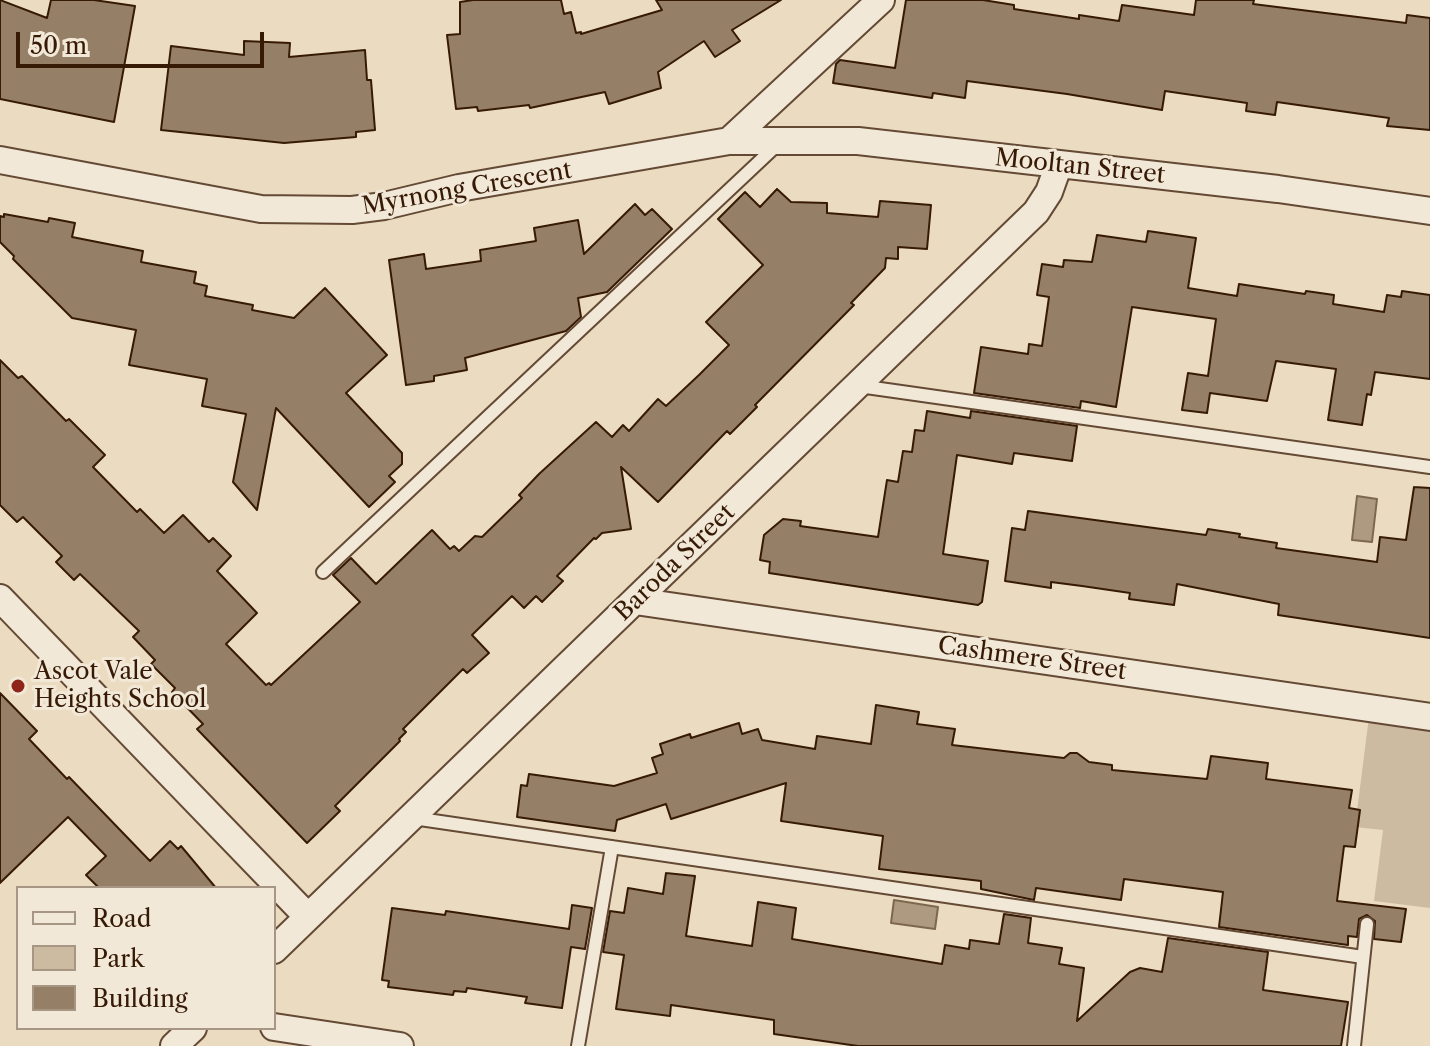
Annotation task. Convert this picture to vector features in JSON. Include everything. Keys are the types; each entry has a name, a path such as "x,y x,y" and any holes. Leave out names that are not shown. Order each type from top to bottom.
{"street":[{"path":"729,141 881,0"},
{"name":"Mooltan Street","path":"729,141 858,141 1278,189 1430,211"},
{"name":"Myrnong Crescent","path":"0,160 261,209 352,210 729,141"},
{"name":"Baroda Street","path":"276,948 1036,212 1049,192 1059,164"},
{"path":"0,598 308,917"},
{"name":"Cashmere Street","path":"635,601 1430,717"},
{"path":"276,1027 400,1046"},
{"path":"174,1046 191,1030"}],"lane":[{"path":"323,572 783,139"},
{"path":"859,386 1430,467"},
{"path":"410,818 1363,957"},
{"path":"578,1046 612,847"},
{"path":"1354,1046 1367,924"}],"green space":[{"path":"1370,709 1430,717 1430,908 1374,901 1383,830 1355,827"}],"shaded area":[{"path":"1357,496 1377,499 1372,542 1352,540"},
{"path":"894,900 938,907 935,929 891,923"}],"building":[{"path":"0,0 47,18 51,0 94,0 135,6 114,122 0,99"},
{"path":"561,0 564,14 571,12 576,33 581,34 662,10 656,0 781,0 732,30 740,41 715,57 704,41 658,72 661,88 609,104 605,92 530,108 529,105 478,111 477,107 456,109 447,35 460,34 460,2"},
{"path":"906,0 983,0 1014,5 1014,9 1079,19 1079,15 1119,21 1122,5 1194,15 1196,0 1254,0 1253,4 1406,23 1407,15 1430,18 1430,130 1387,126 1389,118 1277,102 1275,115 1246,111 1247,103 1165,91 1162,110 967,81 965,98 933,93 932,98 833,83 836,64 840,60 895,68"},
{"path":"244,41 290,43 289,57 365,50 375,130 356,132 356,137 284,143 161,130 171,46 244,55"},
{"path":"777,189 791,202 827,203 827,213 878,217 880,201 931,205 927,249 898,247 898,259 886,258 885,268 851,303 854,305 755,405 757,407 730,434 727,431 658,502 621,467 631,529 602,533 594,538 557,576 563,581 542,602 536,596 524,608 512,596 472,635 489,653 467,673 463,669 403,729 406,732 400,741 335,806 340,811 307,843 197,729 203,724 172,692 175,688 151,664 155,660 133,637 139,631 80,574 74,580 56,562 62,556 23,517 17,522 0,505 0,360 18,378 22,376 105,455 93,467 137,512 140,509 164,533 183,515 209,542 213,538 231,556 217,571 257,613 226,644 266,685 271,685 360,602 333,575 351,558 376,584 432,530 450,549 454,546 459,551 475,536 482,537 522,498 519,495 539,474 596,422 612,437 623,425 629,431 658,399 666,406 699,375 729,345 706,322 763,265 718,219 745,192 760,207"},
{"path":"635,204 645,215 652,209 672,229 607,292 578,298 581,317 566,331 465,358 467,370 434,376 434,381 406,385 389,260 424,254 426,269 481,261 480,250 536,241 534,228 578,220 584,254"},
{"path":"4,214 48,222 49,218 75,223 72,237 143,251 141,262 196,272 194,283 207,286 205,296 253,305 252,310 294,318 325,288 387,355 346,393 402,453 402,464 389,476 395,482 369,507 276,408 257,510 233,482 246,414 202,406 207,379 129,365 136,330 72,318 0,242 0,216 4,217"},
{"path":"1148,231 1196,238 1188,288 1237,296 1239,284 1305,294 1306,291 1334,295 1333,304 1384,312 1387,295 1401,297 1402,291 1430,295 1430,379 1375,372 1371,395 1367,394 1362,425 1328,420 1336,369 1276,361 1267,401 1210,393 1207,413 1182,410 1188,373 1208,376 1216,319 1132,307 1116,407 1081,401 1080,408 974,393 981,347 1028,354 1029,344 1042,346 1049,297 1037,295 1042,264 1063,267 1064,260 1092,262 1097,235 1146,242"},
{"path":"927,411 970,418 971,411 1077,426 1072,461 1014,453 1012,464 957,455 943,554 988,561 982,602 978,605 769,573 770,562 760,560 764,535 783,519 801,521 800,526 878,537 887,480 898,482 903,451 912,452 915,430 924,431"},
{"path":"1414,487 1430,488 1430,638 1278,615 1279,604 1177,584 1174,605 1129,599 1130,593 1082,586 1051,582 1051,588 1005,581 1012,528 1025,530 1028,511 1206,535 1208,529 1277,543 1276,548 1377,562 1380,537 1406,540"},
{"path":"0,693 37,731 29,739 150,861 170,841 178,849 181,846 214,886 97,886 86,875 106,856 68,817 0,883"},
{"path":"876,705 919,712 917,724 955,729 952,745 1064,758 1070,753 1077,753 1089,762 1112,765 1112,770 1207,779 1211,756 1268,763 1266,779 1352,790 1349,808 1360,810 1355,847 1344,846 1337,901 1406,909 1401,942 1374,939 1375,921 1367,915 1359,919 1357,937 1348,936 1348,945 1219,927 1223,892 1124,879 1121,900 1036,888 1034,900 981,889 981,881 879,869 883,836 781,821 786,783 671,819 666,804 617,820 615,831 517,817 521,785 527,786 529,774 614,786 657,773 652,758 663,754 660,744 739,723 742,734 758,729 762,740 815,749 817,736 871,744"},
{"path":"666,873 695,876 686,936 752,946 758,902 796,908 792,939 942,964 945,945 969,949 970,940 999,944 1004,914 1031,918 1028,943 1062,948 1059,964 1084,968 1077,1021 1130,972 1140,968 1162,972 1168,938 1268,952 1263,990 1348,1002 1341,1046 858,1046 774,1034 774,1020 671,1005 670,1016 616,1009 624,955 603,952 610,911 624,913 628,888 663,894"},
{"path":"572,905 592,908 585,949 571,947 562,1008 525,1003 527,997 467,988 466,992 454,991 453,995 388,987 389,981 382,980 392,908 445,915 446,911 569,929"}],"place":[{"name":"Ascot Vale Heights School","path":"18,686"}]}
